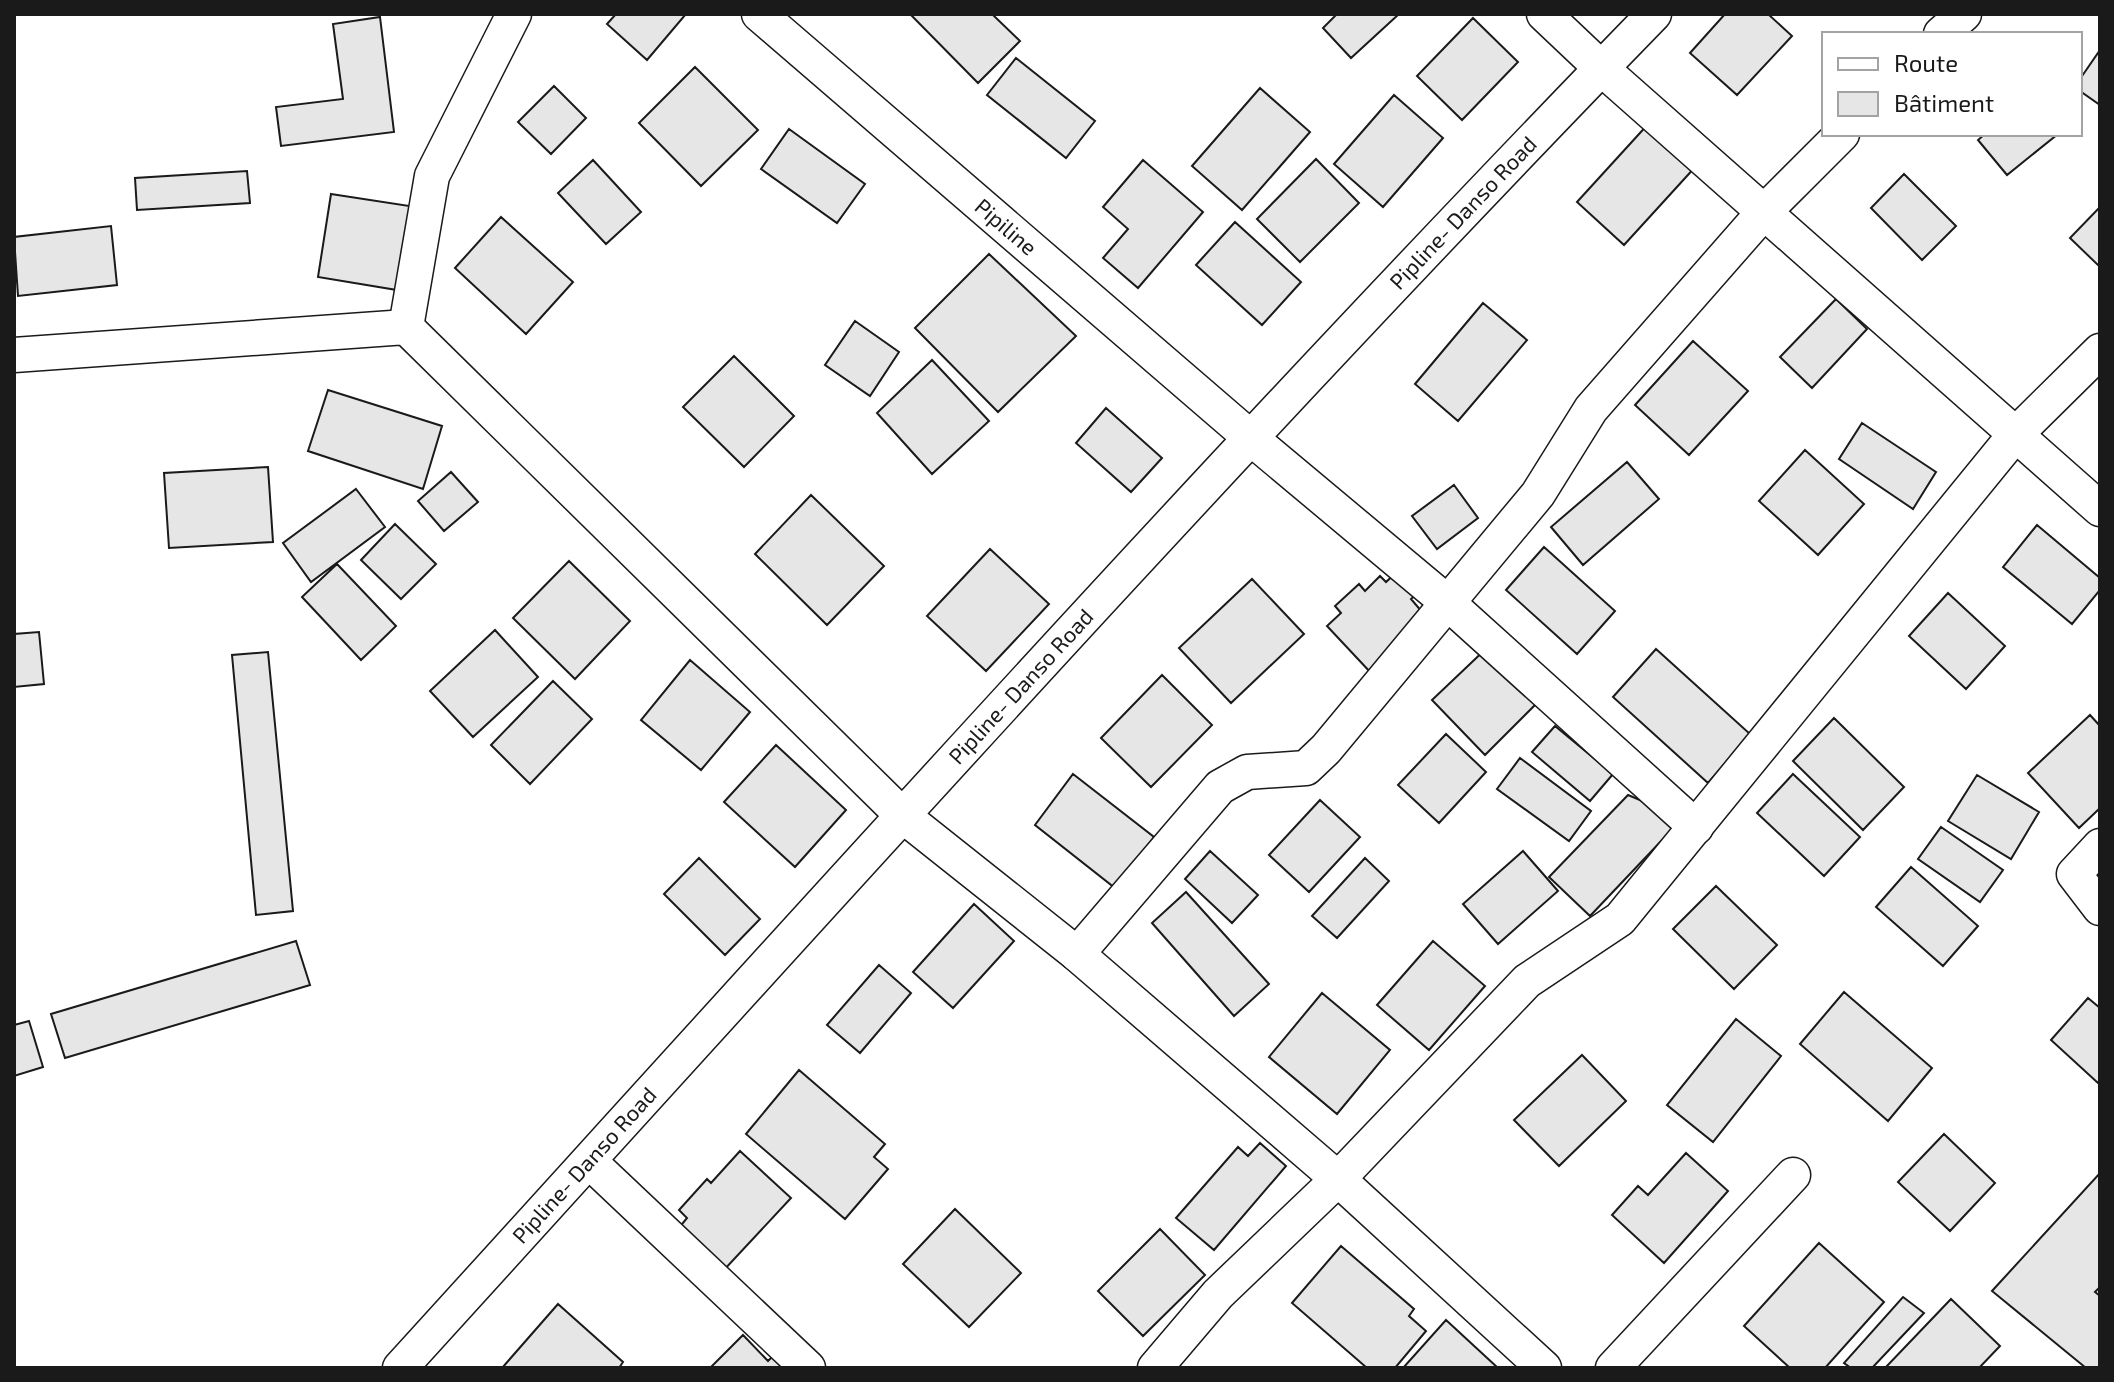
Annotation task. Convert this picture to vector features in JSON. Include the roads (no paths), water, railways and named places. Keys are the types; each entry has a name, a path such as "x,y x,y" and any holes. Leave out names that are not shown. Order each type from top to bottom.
{"street":[{"path":"406,327 432,176 514,14"},
{"name":"Pipiline","path":"759,14 1252,439 1448,603 1696,827"},
{"path":"1544,14 1763,213 2100,509"},
{"name":"Pipline- Danso Road","path":"400,1368 902,815 1654,14"},
{"path":"1943,32 1964,14"},
{"path":"1077,954 1220,787 1247,772 1306,768 1326,749 1538,494 1591,409 1763,213 1840,136"},
{"path":"14,355 406,327 902,815 1077,954 1338,1179 1544,1368"},
{"path":"1155,1368 1218,1294 1338,1179 1527,981 1620,919 2014,436 2100,351"},
{"path":"2100,846 2074,874 2100,908"},
{"path":"589,1161 808,1368"},
{"path":"1613,1368 1793,1175"}]}
